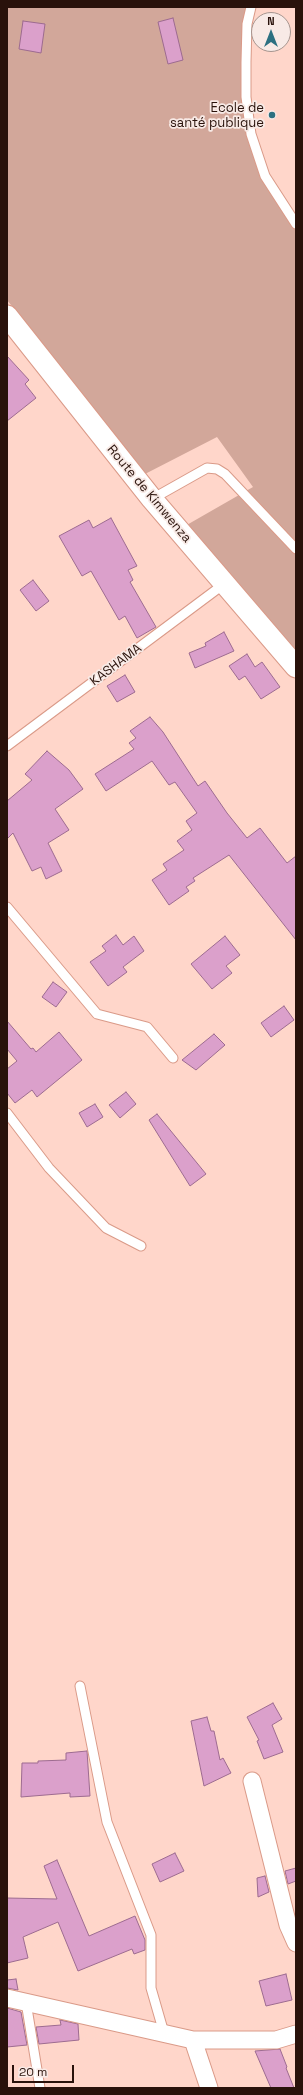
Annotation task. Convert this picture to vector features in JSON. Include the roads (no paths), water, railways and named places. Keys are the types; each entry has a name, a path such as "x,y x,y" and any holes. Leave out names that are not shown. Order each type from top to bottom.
{"street":[{"name":"Route de Kimwenza","path":"9,322 152,499 296,667"},
{"path":"252,1781 288,1926 296,1943"},
{"path":"7,1998 193,2040 276,2040 296,2034"},
{"path":"193,2040 210,2088"}],"lane":[{"path":"251,7 247,24 246,97 251,134 264,176 296,224"},
{"path":"152,499 207,468 217,469 225,474 296,549"},
{"name":"KASHAMA","path":"7,746 224,584"},
{"path":"7,907 97,1014 147,1027 173,1058"},
{"path":"7,1113 49,1168 106,1228 141,1246"},
{"path":"80,1686 107,1822 151,1935 151,1988 164,2033"},
{"path":"26,2002 40,2088"}],"place":[{"name":"Ecole de santé publique","path":"272,115"}]}
